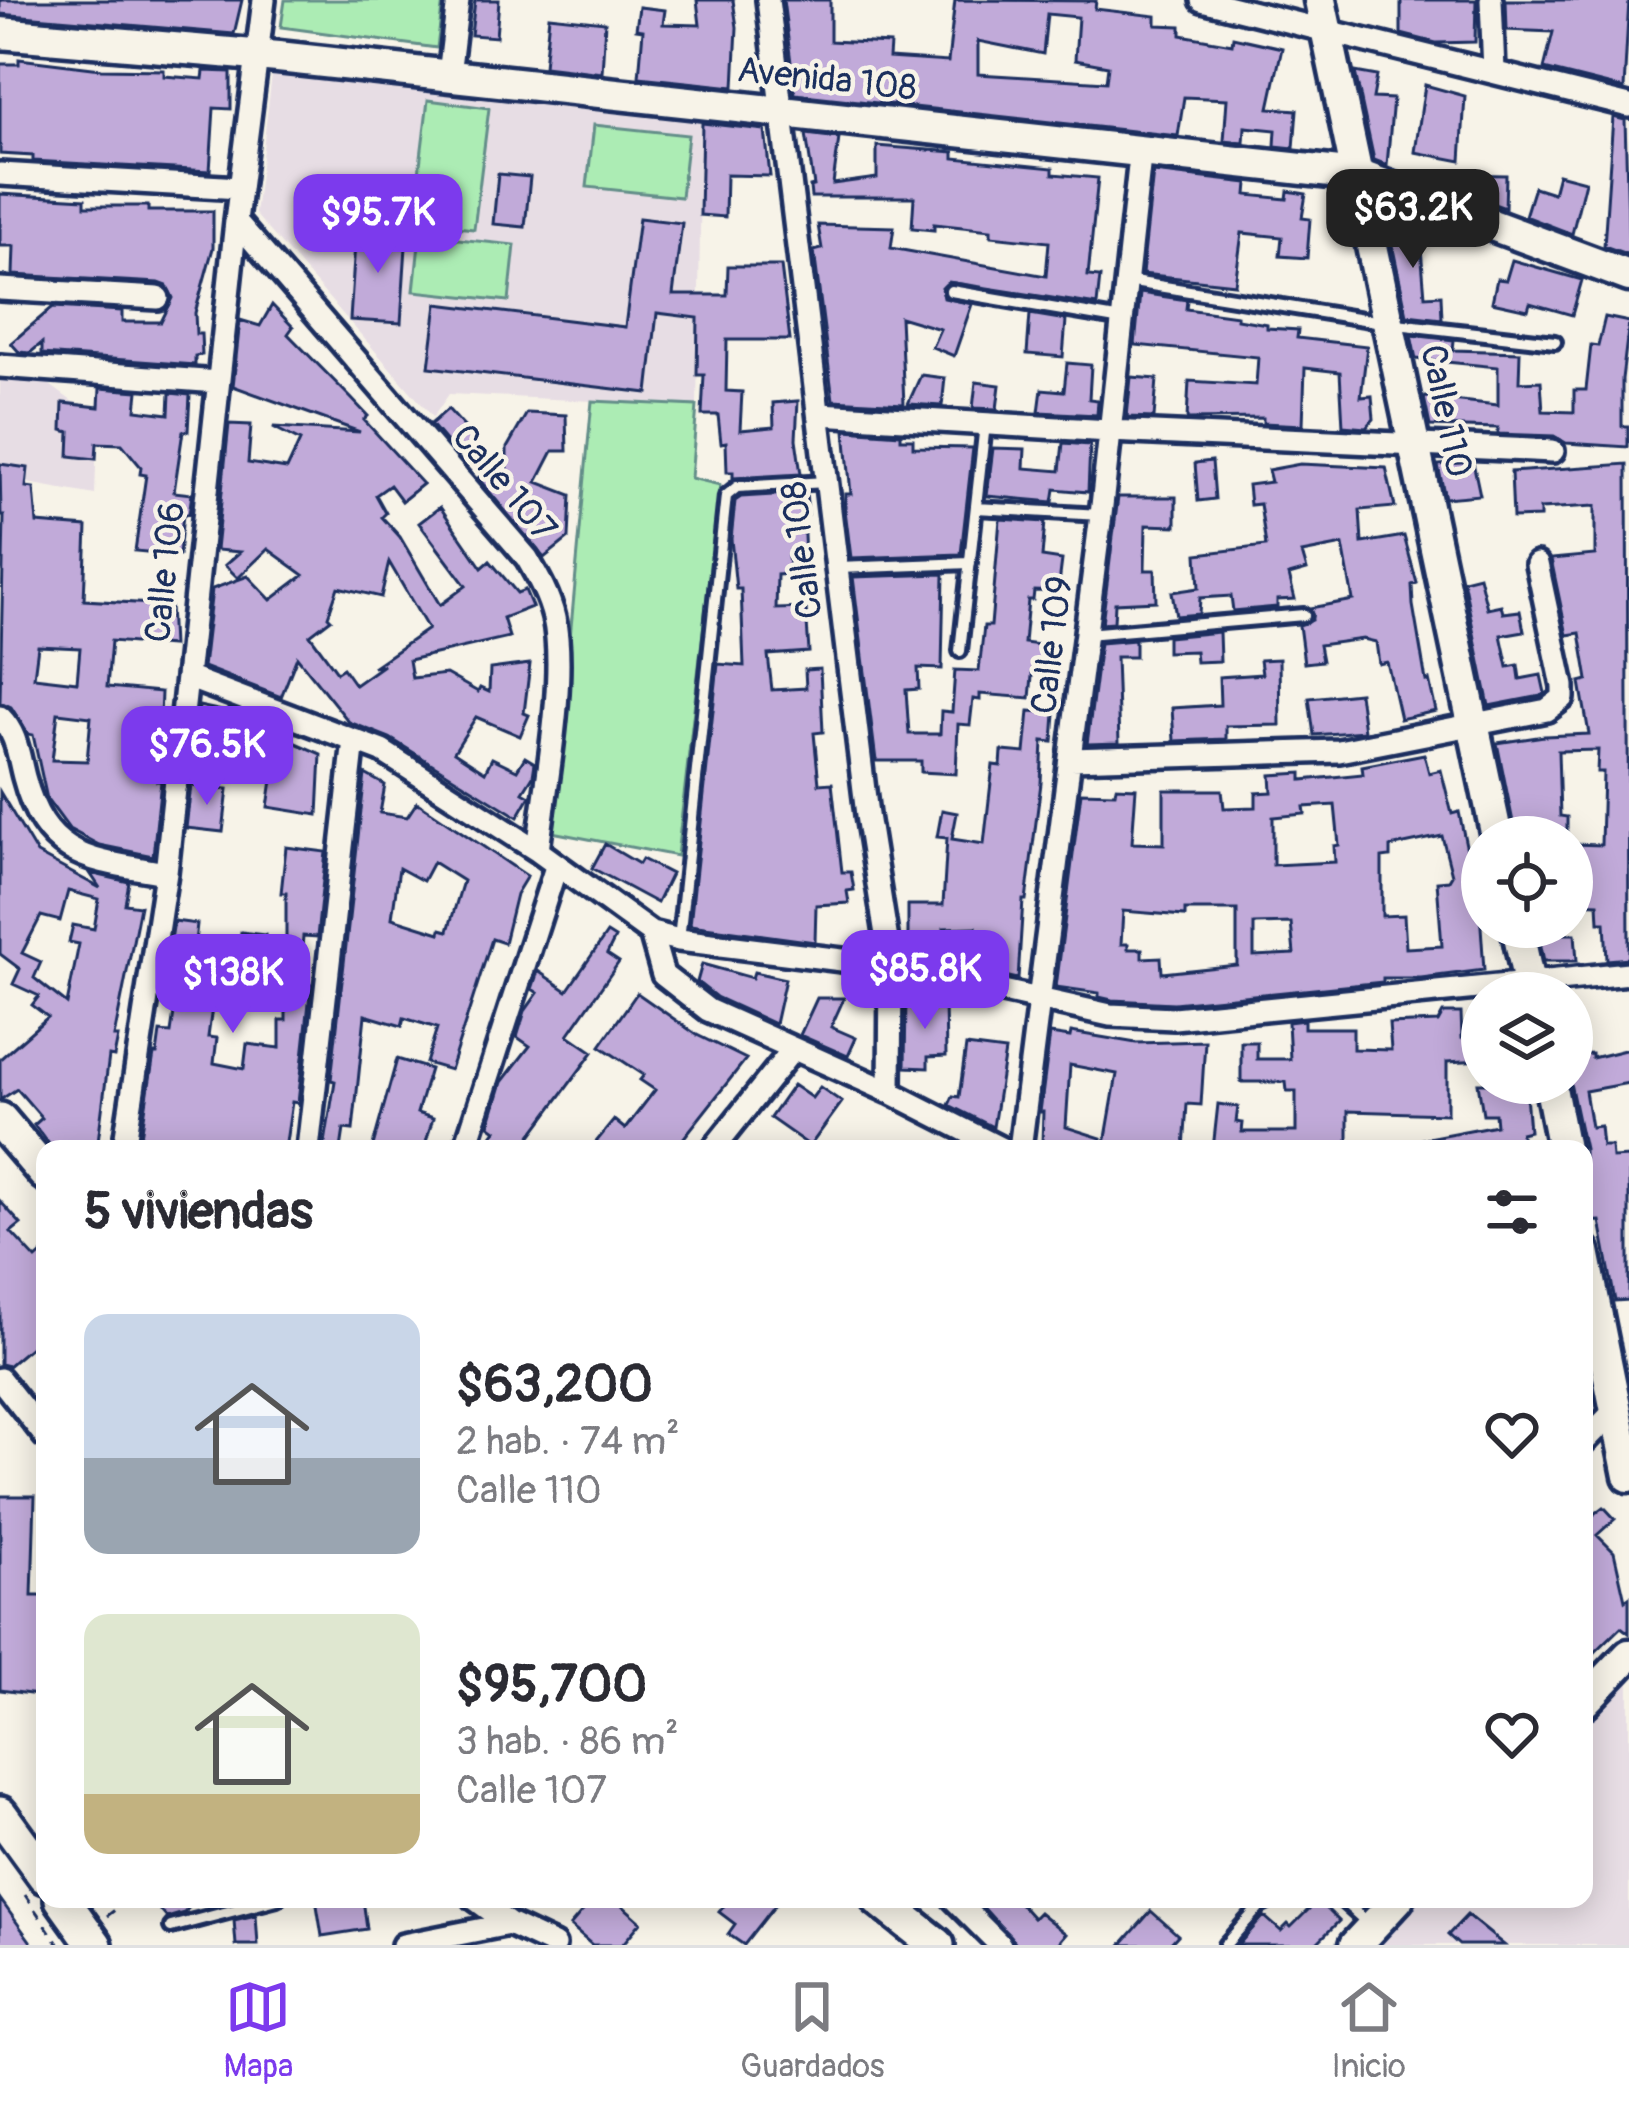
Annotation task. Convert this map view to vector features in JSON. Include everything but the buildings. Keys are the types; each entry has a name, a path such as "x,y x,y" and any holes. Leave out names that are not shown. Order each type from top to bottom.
{"main road":[{"path":"0,1120 36,1162"},
{"path":"0,1814 34,1884"},
{"path":"65,1908 77,1942"},
{"path":"890,1908 934,1944"}],"street":[{"name":"Calle 106","path":"125,1140 166,873 264,0"},
{"path":"449,75 458,0"},
{"name":"Calle 108","path":"768,0 867,815 891,966 890,1092"},
{"path":"1202,0 1323,15 1494,71 1629,106"},
{"path":"1491,0 1494,71"},
{"name":"Calle 110","path":"1323,15 1492,816"},
{"name":"Avenida 108","path":"0,33 449,75 1358,175 1629,276"},
{"name":"Calle 109","path":"1021,1140 1101,515 1141,148"},
{"path":"0,174 240,188"},
{"name":"Calle 107","path":"236,221 527,558 544,587 559,659 538,851"},
{"path":"0,289 158,298"},
{"path":"0,366 218,382"},
{"path":"820,414 1553,451"},
{"path":"1071,759 1294,755 1473,727 1547,710 1563,698 1537,563"},
{"path":"187,677 382,751 538,851 651,933 679,940 891,966 1111,1015 1174,1018 1461,993"},
{"path":"0,717 18,746 35,807 60,844 84,856 166,873"},
{"path":"309,1140 354,740"},
{"path":"468,1140 556,867"},
{"path":"651,933 664,975 708,1010 890,1092 979,1140"},
{"path":"1593,978 1629,973"},
{"path":"720,1140 793,1049"},
{"path":"1554,1104 1561,1140"},
{"path":"1593,1295 1629,1476"},
{"path":"0,1379 36,1425"},
{"path":"1593,1433 1616,1409"},
{"path":"1593,1693 1629,1655"},
{"path":"487,1908 554,1945"},
{"path":"963,1908 1000,1945"},
{"path":"1364,1936 1390,1908"},
{"path":"404,1945 509,1924"}],"lane":[{"path":"1127,281 1388,323 1555,342"},
{"path":"951,291 1123,320"},
{"path":"961,651 985,424"},
{"path":"679,940 726,496 737,487 827,482"},
{"path":"976,508 1101,515"},
{"path":"838,568 970,563"},
{"path":"1086,634 1304,615"},
{"path":"171,1927 243,1908"},
{"path":"1225,1945 1258,1908"},
{"path":"1347,1908 1364,1936"}],"path":[{"path":"52,1908 77,1942"}],"shaded area":[{"path":"272,75 702,119 697,406 449,394 433,417 255,214"},
{"path":"0,358 34,373 73,402 98,407 95,495 0,478"},
{"path":"1629,1679 1629,1945 1373,1945 1407,1908 1593,1908 1593,1716"}],"green space":[{"path":"285,0 443,0 437,48 281,27"},
{"path":"428,100 489,108 474,229 413,222"},
{"path":"594,125 688,135 681,197 587,187"},
{"path":"420,235 515,245 509,301 414,291"},
{"path":"592,401 697,406 691,478 720,485 677,856 552,832"}]}
